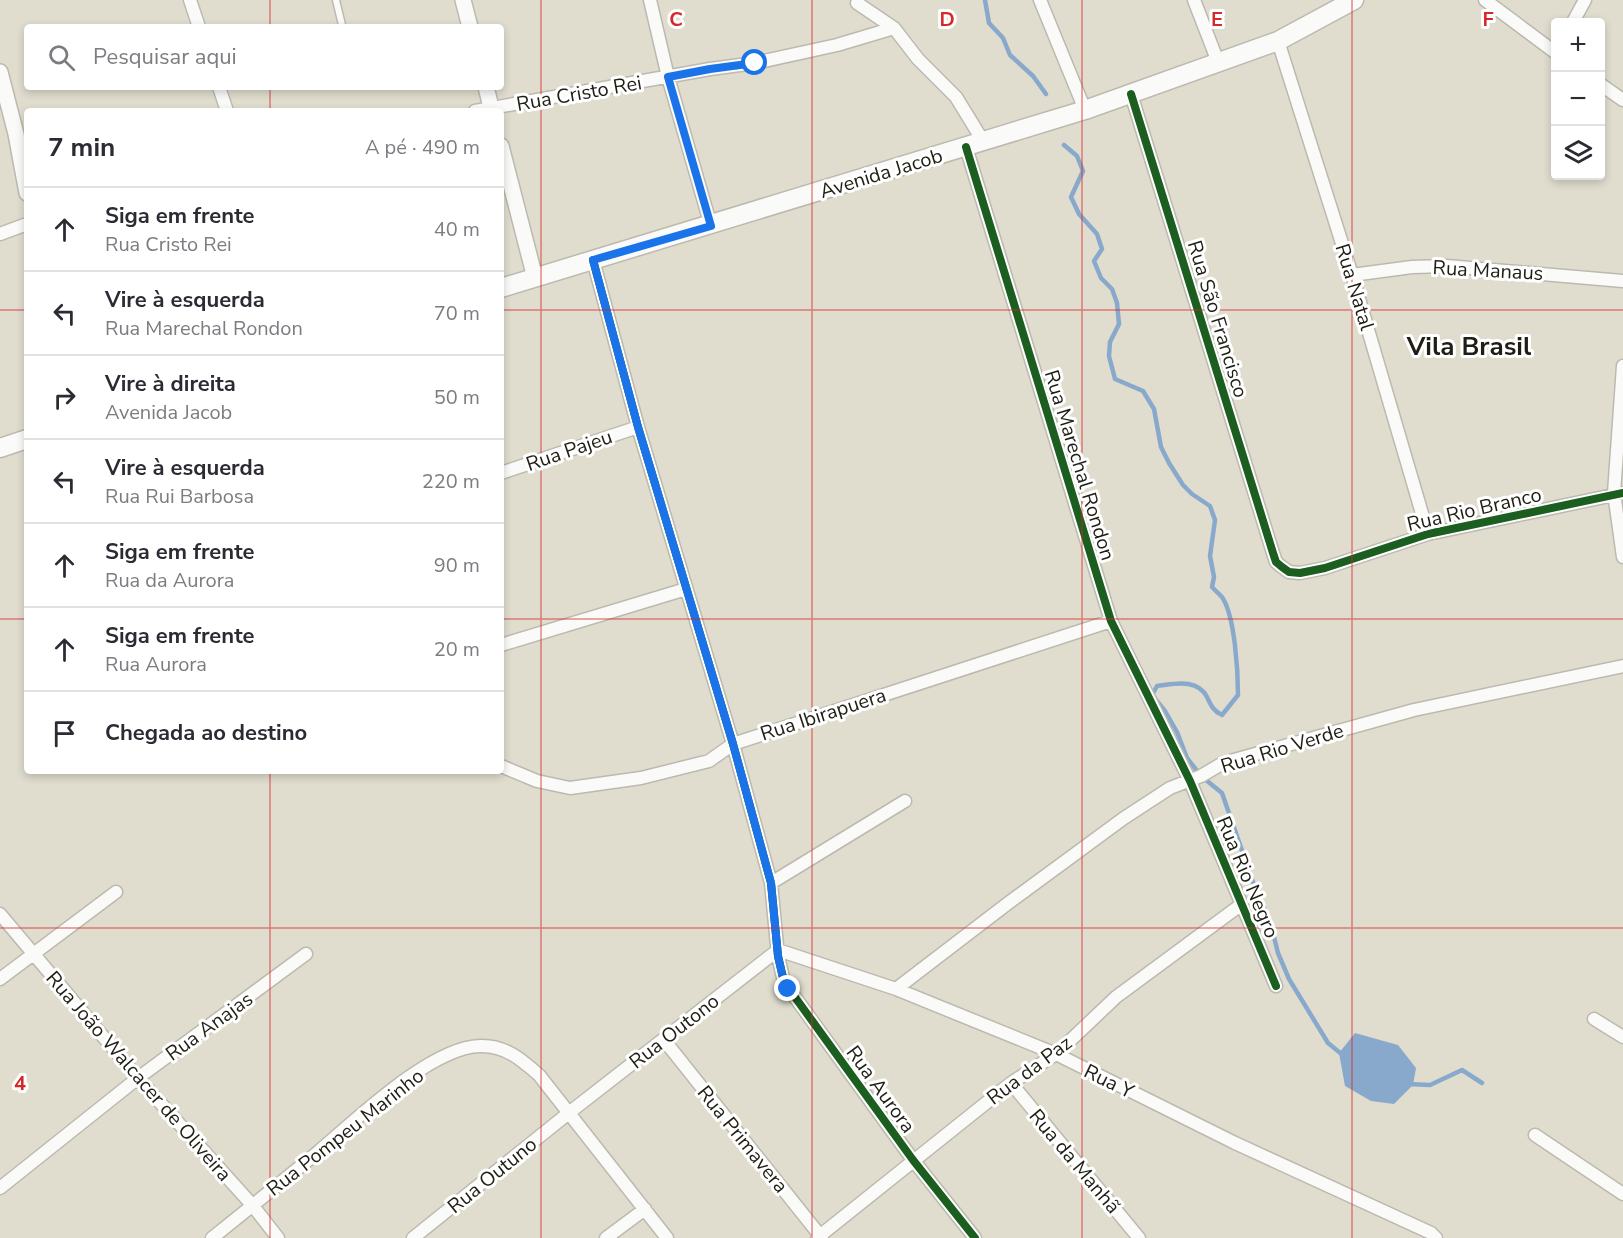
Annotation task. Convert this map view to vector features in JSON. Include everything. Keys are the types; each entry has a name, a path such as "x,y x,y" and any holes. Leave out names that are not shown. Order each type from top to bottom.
{"main road":[{"name":"Avenida Jacob","path":"504,287 711,226 1085,110 1278,41 1350,1"},
{"path":"0,448 24,440"}],"street":[{"path":"190,0 198,24"},
{"path":"463,0 469,24"},
{"path":"650,0 668,77 711,226"},
{"path":"1040,0 1085,110"},
{"path":"1194,0 1218,62"},
{"path":"1485,0 1551,49"},
{"path":"1575,18 1585,0"},
{"name":"Rua Marechal Rondon","path":"857,3 894,28 918,59 956,97 974,144 1111,621 1190,781"},
{"name":"Rua Cristo Rei","path":"503,108 793,55 894,28"},
{"name":"Rua Natal","path":"1278,41 1352,275 1428,534"},
{"path":"0,72 24,177"},
{"path":"1605,87 1623,100"},
{"path":"220,90 226,108"},
{"path":"487,90 491,108"},
{"name":"Rua São Francisco","path":"1131,94 1273,554"},
{"path":"504,158 535,278"},
{"path":"0,234 24,225"},
{"name":"Rua Aurora","path":"593,260 638,427 733,744 771,883 782,974 788,989 913,1160 975,1238"},
{"name":"Rua Manaus","path":"1352,275 1412,267 1447,266 1623,281"},
{"path":"1623,366 1619,493 1623,556"},
{"name":"Rua Pajeu","path":"504,472 638,427"},
{"name":"Rua Rio Branco","path":"1273,554 1276,562 1289,572 1300,573 1325,568 1428,534 1619,493"},
{"path":"504,644 686,589"},
{"name":"Rua Ibirapuera","path":"504,767 537,782 570,788 641,778 710,761 733,744 1111,621"},
{"name":"Rua Rio Verde","path":"896,989 1124,818 1170,788 1190,781 1223,763 1414,710 1623,666"},
{"name":"Rua Rio Negro","path":"1190,781 1276,986"},
{"path":"771,883 905,801"},
{"path":"0,979 116,892"},
{"name":"Rua da Paz","path":"820,1237 1011,1083 1056,1054 1116,997 1242,904"},
{"name":"Rua João Walcacer de Oliveira","path":"0,914 138,1078 253,1206 278,1238"},
{"name":"Rua Y","path":"778,950 896,989 1056,1054 1430,1236"},
{"name":"Rua Outono","path":"570,1112 778,950"},
{"name":"Rua Anajas","path":"0,1188 138,1078 306,954"},
{"path":"1594,1019 1623,1037"},
{"name":"Rua Primavera","path":"664,1040 820,1237"},
{"name":"Rua Pompeu Marinho","path":"212,1238 409,1077 465,1047 490,1046 501,1048 523,1060 539,1075 667,1238"},
{"name":"Rua da Manhã","path":"1011,1083 1139,1238"},
{"name":"Rua Outuno","path":"413,1238 570,1112"},
{"path":"1535,1135 1623,1194"},
{"path":"606,1238 645,1209"}],"lane":[{"path":"336,0 342,24"}],"water":[{"path":"1355,1033 1398,1045 1416,1068 1413,1085 1394,1104 1371,1101 1345,1086 1339,1053"}],"waterway":[{"path":"985,0 989,23 1003,38 1010,55 1033,76 1046,94"},
{"path":"1064,145 1077,156 1083,171 1071,197 1079,214 1097,234 1102,249 1094,261 1101,278 1112,289 1117,303 1119,324 1110,342 1109,356 1115,379 1143,391 1154,409 1161,447 1169,463 1183,485 1210,506 1215,520 1210,556 1214,577 1212,587 1222,597 1233,630 1238,695 1222,715 1214,710 1203,691 1192,685 1157,686 1152,695 1165,711 1177,732 1187,758 1201,776 1222,793 1289,979 1328,1043 1344,1056"},
{"path":"1408,1084 1430,1085 1462,1070 1482,1083"}],"cycle path":[{"path":"1131,94 1273,553 1276,562 1282,567 1289,572 1300,573 1325,568 1428,534 1623,493"},
{"path":"966,147 1111,621 1190,781 1276,986"},
{"path":"593,260 638,427 733,744 771,883 778,956 784,982 913,1160 975,1238"}],"district":[{"name":"Vila Brasil","path":"1469,346"}],"route":[{"path":"755,63 668,77 711,226 593,260 638,427 733,744 771,883 778,956 788,989"}]}
